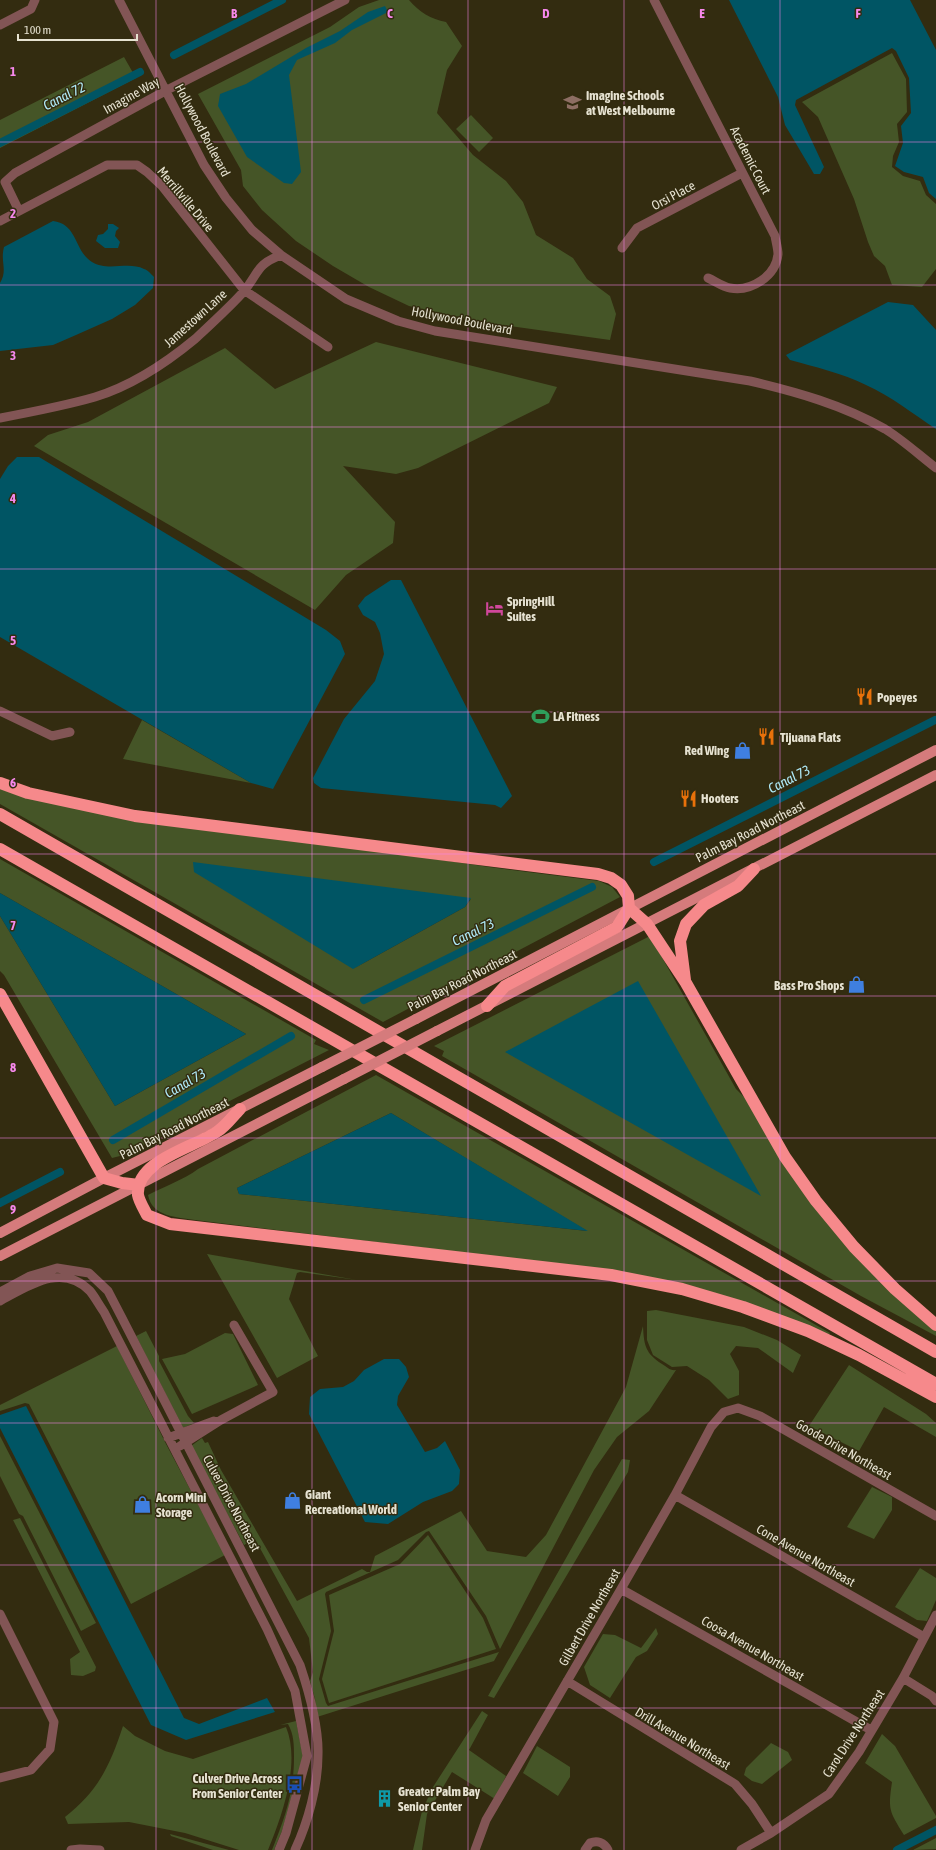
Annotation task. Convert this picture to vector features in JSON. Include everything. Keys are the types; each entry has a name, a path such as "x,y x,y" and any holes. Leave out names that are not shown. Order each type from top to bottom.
{"highway":[{"path":"0,783 28,792 135,816 598,874 611,878 620,885 628,896 629,908 617,927 505,986 487,1006"},
{"path":"0,814 936,1352"},
{"path":"0,849 936,1384"},
{"path":"686,983 680,941 686,924 704,905 738,886 754,868"},
{"path":"629,908 647,924 686,983 785,1157 816,1201 854,1247 884,1279 936,1325"},
{"path":"0,994 104,1178 122,1183 139,1185"},
{"path":"240,1109 219,1131 156,1163 144,1175 139,1185 138,1196 147,1215 170,1224 603,1274 682,1289 743,1307 808,1331 860,1355 936,1397"}],"main road":[{"name":"Palm Bay Road Northeast","path":"0,1233 936,750"},
{"path":"0,1256 936,775"}],"street":[{"path":"0,25 31,9 36,0"},
{"name":"Hollywood Boulevard","path":"119,0 167,90 204,165 226,198 252,230 281,255 346,299 398,322 435,331 750,381 796,392 836,406 885,430 936,468"},
{"name":"Imagine Way","path":"19,211 5,182 15,173 167,90 345,0"},
{"name":"Academic Court","path":"654,0 775,236 778,254 773,269 762,281 747,288 730,288 708,278"},
{"name":"Merrillville Drive","path":"0,221 107,165 137,165 162,186 244,290 328,347"},
{"name":"Orsi Place","path":"622,248 637,228 742,173"},
{"name":"Jamestown Lane","path":"0,418 96,397 123,386 162,364 195,339 244,290 260,267 267,260 281,255"},
{"path":"0,711 52,736 70,732"},
{"name":"Culver Drive Northeast","path":"0,1292 30,1276 56,1268 89,1274 108,1291 300,1665 311,1699 318,1754 316,1784 301,1837 295,1850"},
{"name":"Culver Drive Northeast","path":"0,1301 38,1281 54,1277 74,1280 90,1291 104,1312 173,1449 267,1629 295,1691 307,1756 286,1833 279,1850"},
{"path":"173,1449 186,1444 221,1420 273,1392 234,1326"},
{"name":"Gilbert Drive Northeast","path":"475,1850 486,1820 675,1495 711,1427 724,1412 738,1408"},
{"name":"Goode Drive Northeast","path":"738,1408 760,1416 936,1516"},
{"path":"168,1438 221,1420"},
{"name":"Cone Avenue Northeast","path":"675,1495 924,1637"},
{"name":"Coosa Avenue Northeast","path":"621,1589 871,1730"},
{"path":"0,1614 54,1722 50,1749 31,1770 0,1778"},
{"name":"Carol Drive Northeast","path":"741,1850 771,1833 828,1794 859,1752 903,1678 936,1615"},
{"path":"903,1678 932,1696 936,1701"},
{"name":"Drill Avenue Northeast","path":"567,1681 735,1784 752,1804 771,1833"},
{"path":"585,1850 590,1843 597,1842 604,1845 608,1850"},
{"path":"71,1850 100,1850"}],"green space":[{"path":"379,0 409,0 426,14 435,19 446,22 462,46 447,70 437,113 473,155 506,181 523,202 536,235 573,258 587,279 610,296 616,314 610,340 481,322 409,306 369,287 333,266 296,241 262,210 243,186 241,170 198,94 330,27 359,7"},
{"path":"892,53 906,79 907,112 897,124 899,142 893,156 892,167 903,176 920,181 926,195 936,204 936,269 922,287 892,285 885,266 874,256 854,199 818,117 802,102"},
{"path":"124,57 136,78 0,148 0,120"},
{"path":"471,115 493,138 479,152 456,129"},
{"path":"376,342 557,387 549,403 418,468 396,474 343,466 395,522 393,543 346,575 315,610 34,446 48,435 88,422 225,348 275,389"},
{"path":"142,720 251,783 123,759"},
{"path":"0,786 57,803 489,867 599,881 612,887 620,897 383,1022 0,804","holes":["471,899 465,907 353,969"]},
{"path":"0,859 316,1040 314,1044 329,1050 124,1155 112,1158 4,975 0,971 0,916 115,1106 246,1034 0,893"},
{"path":"650,936 736,1089 752,1105 791,1170 936,1328 936,1336 861,1296 442,1056 444,1051 434,1046"},
{"path":"376,1075 830,1333 828,1336 805,1326 573,1266 173,1217 154,1208 148,1195 180,1180","holes":["391,1113 587,1231 239,1194 237,1188"]},
{"path":"207,1254 357,1280 300,1272 297,1273 289,1299 318,1356 277,1378"},
{"path":"656,1310 744,1327 777,1340 801,1355 793,1373 758,1348 736,1346 730,1354 739,1371 739,1395 728,1399 709,1380 687,1366 672,1367 653,1355 647,1340 647,1311"},
{"path":"643,1326 646,1348 652,1356 672,1370 676,1370 649,1411 617,1437 594,1470 500,1649 486,1616 429,1531 426,1532 398,1560 326,1592 325,1594 331,1631 319,1679 328,1706 499,1652 494,1661 317,1717 315,1699 310,1681 313,1672 309,1638 255,1539 244,1545 191,1446 202,1438 205,1443 208,1442 221,1470 297,1601 362,1569 370,1572 375,1556 461,1511 487,1551 526,1557 546,1535 626,1387"},
{"path":"146,1331 159,1356 159,1361 188,1416 194,1423 183,1428 136,1336"},
{"path":"225,1333 233,1334 258,1385 192,1414 162,1359 185,1354"},
{"path":"117,1346 166,1444 225,1555 131,1604 29,1404 25,1403 0,1411 0,1405"},
{"path":"849,1365 926,1414 936,1423 936,1437 884,1407 859,1451 809,1426"},
{"path":"0,1436 96,1623 81,1631 23,1516 19,1514 0,1476"},
{"path":"622,1459 630,1460 628,1472 494,1698 488,1696"},
{"path":"872,1487 892,1497 892,1510 874,1539 847,1527"},
{"path":"20,1518 96,1667 95,1671 83,1676 71,1675 70,1659 80,1652 13,1520"},
{"path":"428,1535 483,1618 496,1649 329,1703 322,1679 334,1631 329,1595 400,1564"},
{"path":"920,1568 936,1578 936,1600 927,1621 917,1620 895,1607"},
{"path":"656,1628 658,1634 647,1651 636,1657 610,1698 590,1685 584,1667 603,1634 615,1635 641,1648"},
{"path":"482,1711 488,1715 469,1750 506,1776 495,1799 452,1772 427,1814 422,1850 413,1850 422,1811 433,1787"},
{"path":"296,1721 303,1756 282,1831 274,1850 272,1850 288,1805 294,1770 293,1736 288,1724 280,1725"},
{"path":"123,1726 135,1736 165,1751 193,1759 286,1727 290,1741 291,1773 284,1806 268,1850 239,1850 185,1833 129,1822 68,1824 65,1817 86,1797 102,1777 108,1766"},
{"path":"882,1734 895,1746 936,1816 936,1818 904,1835 895,1821 891,1810 890,1799 892,1782 865,1763"},
{"path":"771,1743 788,1752 792,1760 762,1784 752,1781 744,1775 746,1768"},
{"path":"537,1746 570,1767 570,1777 558,1796 523,1773"},
{"path":"170,1834 229,1850 213,1850 171,1836"},
{"path":"936,1838 936,1849 913,1850"}],"water":[{"path":"729,0 910,0 936,50 936,199 929,193 923,177 904,172 895,166 903,143 901,126 911,113 909,78 896,51 892,48 796,100 795,105 824,167 820,174 814,174 785,125 778,97"},
{"path":"385,6 388,12 352,30 335,43 297,60 289,75 301,172 292,184 284,183 247,157 218,106 220,94 246,84 306,48 340,31 368,12"},
{"path":"53,221 61,223 72,232 86,257 92,262 105,266 138,267 149,272 154,277 153,288 135,305 112,319 53,345 0,351 0,283 4,270 4,247"},
{"path":"108,224 113,224 119,228 116,231 115,236 120,242 118,248 105,248 96,241 98,235 103,234 108,229"},
{"path":"888,302 913,305 936,330 936,429 875,389 838,374 790,360 786,355"},
{"path":"17,457 39,457 326,630 340,641 345,654 273,789 251,783 0,637 0,479 8,466"},
{"path":"391,580 401,580 512,796 501,808 495,805 321,788 314,783 313,778 344,719 375,681 384,654 380,633 375,622 363,615 358,606 365,597"},
{"path":"193,862 471,898 465,907 353,969 194,872"},
{"path":"0,893 246,1034 115,1106 0,916"},
{"path":"638,981 761,1196 505,1052"},
{"path":"391,1113 588,1231 239,1194 237,1188"},
{"path":"384,1359 399,1359 406,1367 409,1377 398,1396 397,1405 425,1452 437,1448 445,1441 460,1470 459,1484 452,1491 423,1502 388,1524 365,1522 309,1414 310,1397 320,1389 343,1387 354,1381 364,1370"},
{"path":"26,1406 184,1718 199,1724 267,1698 275,1712 186,1740 151,1725 0,1428 0,1415"}],"waterway":[{"name":"Canal 72","path":"174,55 282,0"},
{"name":"Canal 72","path":"0,143 140,72"},
{"name":"Canal 73","path":"654,862 935,720"},
{"name":"Canal 73","path":"364,1000 592,887"},
{"name":"Canal 73","path":"113,1140 291,1036"},
{"name":"Canal 73","path":"0,1203 60,1172"},
{"path":"897,1850 936,1830"}],"place":[{"name":"Imagine Schools at West Melbourne","path":"573,102"},
{"name":"SpringHill Suites","path":"494,608"},
{"name":"Popeyes","path":"864,697"},
{"name":"LA Fitness","path":"540,716"},
{"name":"Tijuana Flats","path":"767,737"},
{"name":"Red Wing","path":"742,750"},
{"name":"Hooters","path":"688,798"},
{"name":"Bass Pro Shops","path":"857,985"},
{"name":"Giant Recreational World","path":"292,1501"},
{"name":"Acorn Mini Storage","path":"143,1504"},
{"name":"Culver Drive Across From Senior Center","path":"295,1785"},
{"name":"Greater Palm Bay Senior Center","path":"385,1798"}]}
